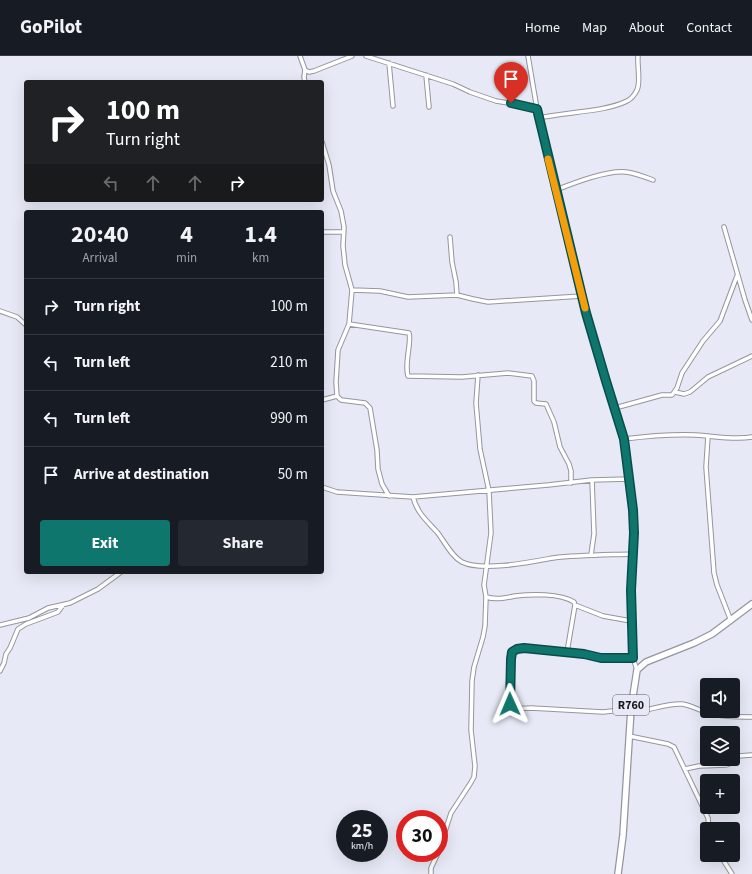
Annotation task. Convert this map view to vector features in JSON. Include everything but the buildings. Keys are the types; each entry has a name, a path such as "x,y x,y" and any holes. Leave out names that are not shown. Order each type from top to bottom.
{"main road":[{"path":"637,670 646,662 694,643 712,634 752,604"},
{"name":"R760","path":"618,874 623,835 630,711 637,670"}],"street":[{"path":"300,56 305,70 305,80"},
{"path":"305,70 309,72 314,71 352,56"},
{"path":"367,56 453,84 496,101 537,109"},
{"path":"528,56 537,109 582,296 624,439 633,510 631,621 633,658 637,670"},
{"path":"540,118 557,114 611,107 628,101 639,85 638,56"},
{"path":"389,63 393,106"},
{"path":"426,75 429,107"},
{"path":"324,149 329,165 333,191 341,211 344,232 343,246 345,265 352,290 349,324 338,350 336,382 337,396 341,400 365,403 370,408 378,450 378,469 382,484 389,496"},
{"path":"556,190 592,178 622,172 632,173 653,180"},
{"path":"724,227 736,267 737,276 752,320"},
{"path":"324,232 344,232"},
{"path":"450,237 457,294"},
{"path":"615,408 662,396 672,395 675,392 682,373 703,341 720,322 737,276"},
{"path":"352,290 380,291 408,297 457,294 488,302 582,296"},
{"path":"0,311 16,317 24,323"},
{"path":"349,324 409,333 408,376 462,377 508,373 532,376 534,381 534,401 536,403 546,404 547,406 554,422 560,447 570,464 571,482"},
{"path":"675,392 684,394 690,392 708,377 752,356"},
{"path":"448,822 451,813 474,777 475,766 471,730 472,681 474,667 483,637 486,597 484,585 491,533 490,491 480,449 476,403 478,375"},
{"path":"324,399 337,396"},
{"path":"624,439 664,435 741,438 752,437"},
{"path":"708,436 706,467 714,573 730,621"},
{"path":"324,488 337,492 413,497 490,491 592,480 630,479"},
{"path":"591,555 594,534 592,480"},
{"path":"413,497 415,507 452,553 468,565 487,566 529,563 553,558 632,554"},
{"path":"0,625 29,618 48,608 63,605 98,589 118,574"},
{"path":"486,597 499,599 523,595 547,595 571,600 575,605 603,616 631,621"},
{"path":"0,671 18,629 26,624 58,612 63,605"},
{"path":"567,652 575,605"},
{"path":"633,658 601,658 567,652 524,648 517,649 512,652 511,659 510,704 513,709 531,708 602,712 640,712 665,705 684,704 710,714 752,717"},
{"path":"629,736 672,746 676,750 708,818 708,822"},
{"path":"685,769 699,766 726,765 738,756 752,755"},
{"path":"431,874 431,868 434,862"},
{"path":"724,862 732,874"},
{"path":"619,865 622,874"}],"slow traffic":[{"path":"548,159 585,308"}],"route":[{"path":"510,704 511,659 512,652 517,649 524,648 567,652 601,658 633,658 631,590 634,533 630,479 624,439 586,313 550,168 540,118 537,109 511,103"}]}
